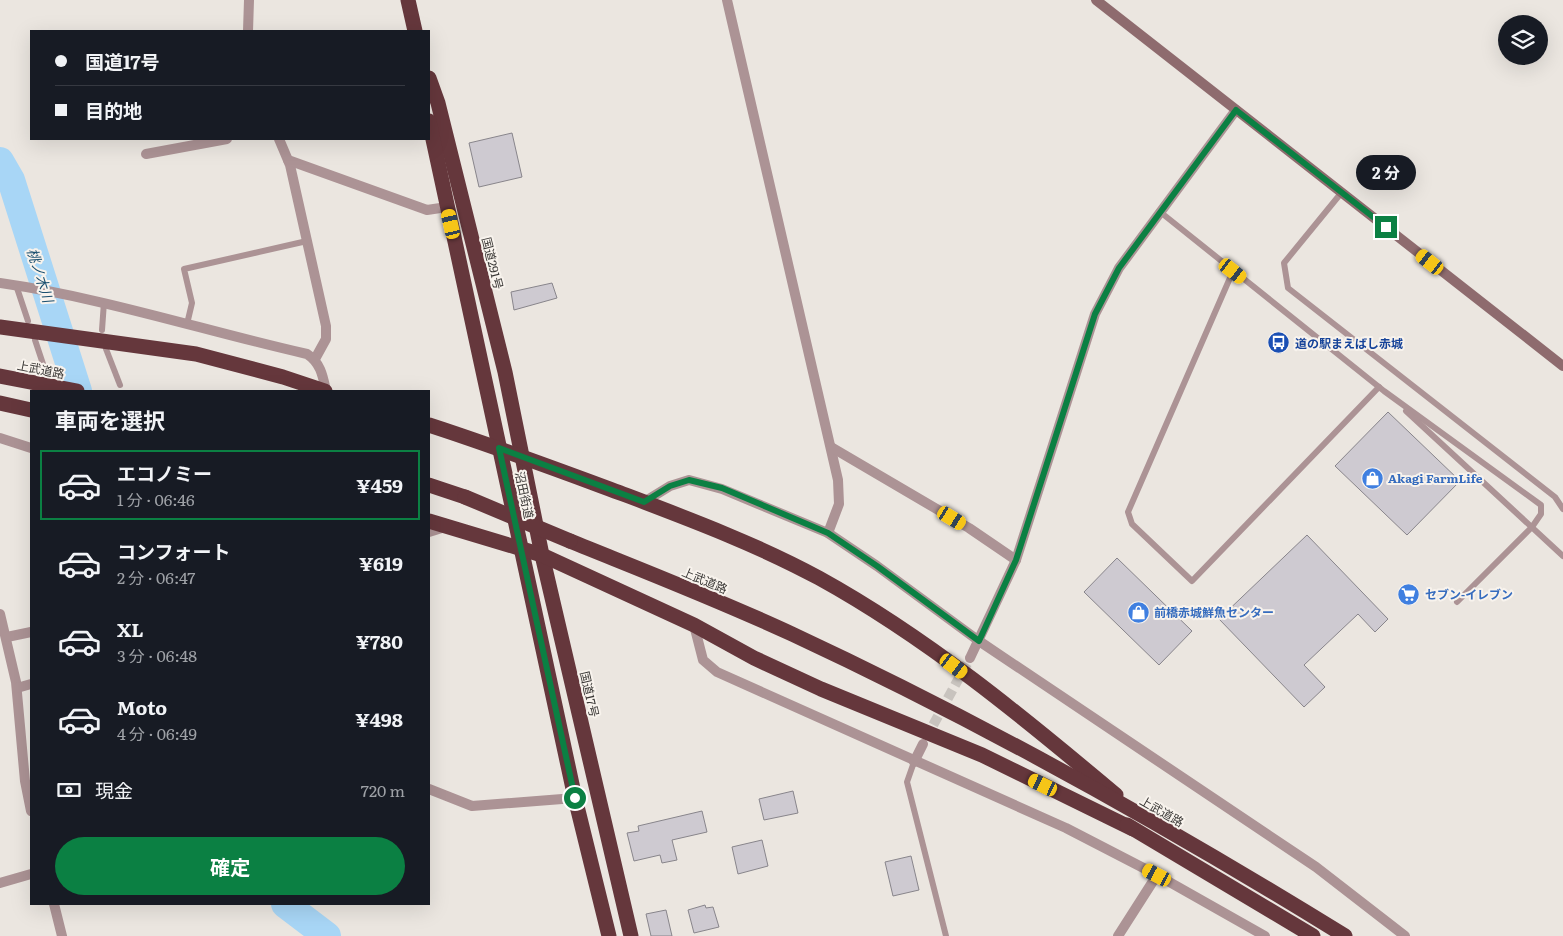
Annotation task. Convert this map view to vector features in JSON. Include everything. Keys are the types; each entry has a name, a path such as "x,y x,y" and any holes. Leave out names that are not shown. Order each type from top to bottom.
{"highway":[{"path":"408,0 415,30"},
{"name":"国道291号","path":"430,81 438,103 500,354 522,457"},
{"path":"430,126 499,448"},
{"path":"0,327 37,336 97,334 196,354 283,377 323,390"},
{"name":"上武道路","path":"0,376 73,390"},
{"path":"0,403 30,410"},
{"path":"430,425 499,448 709,527 818,578 924,643 1029,724 1138,823"},
{"name":"沼田街道","path":"499,448 521,549"},
{"name":"国道17号","path":"522,457 542,555 631,936"},
{"name":"上武道路","path":"430,485 466,497 701,594 765,622 962,717 1138,823 1313,936"},
{"path":"430,521 542,555 694,625 754,658 821,689 982,755 1138,823"},
{"path":"521,549 575,798 609,936"},
{"name":"上武道路","path":"1138,823 1345,936"}],"street":[{"path":"248,0 248,30"},
{"path":"727,0 838,480 839,504 828,533"},
{"path":"1096,0 1563,366"},
{"path":"970,658 1016,560 1095,314 1119,268 1236,110"},
{"path":"146,154 222,140"},
{"path":"279,140 288,160 326,326 326,339 315,359"},
{"path":"288,160 427,210 447,207"},
{"path":"0,283 104,302 232,337 308,354 315,359 320,369 326,390"},
{"path":"0,438 30,448"},
{"path":"831,446 969,528 1016,560"},
{"path":"644,502 670,486 689,480 722,488 828,533 877,566 979,641 1316,867 1404,936"},
{"path":"430,532 449,526"},
{"path":"0,614 7,637 17,688 25,781 30,806"},
{"path":"694,625 703,660 717,672 914,762 1066,828 1157,875 1265,936"},
{"path":"7,637 30,632"},
{"path":"17,688 30,684"},
{"path":"914,762 923,744"},
{"path":"430,789 472,806 575,798"},
{"path":"0,883 30,874"},
{"path":"1118,936 1157,875"},
{"path":"54,905 62,936"}],"lane":[{"path":"1342,192 1284,263 1288,288 1555,497 1563,509"},
{"path":"1160,211 1382,389 1541,505 1542,514 1532,527 1457,602"},
{"path":"187,324 192,303 184,269 307,241"},
{"path":"1233,271 1128,512 1132,524 1192,581 1382,389"},
{"path":"20,286 28,321"},
{"path":"97,334 104,302"},
{"path":"37,336 45,370"},
{"path":"106,349 120,385"},
{"path":"1382,389 1563,556"},
{"path":"914,762 907,782 946,936"}],"building":[{"path":"512,133 522,177 479,187 469,143"},
{"path":"552,283 557,298 514,310 511,292"},
{"path":"1388,412 1460,481 1407,535 1335,466"},
{"path":"1307,535 1388,619 1375,632 1358,614 1304,665 1325,687 1304,707 1219,619"},
{"name":"前橋赤城鮮魚センター","path":"1117,558 1192,631 1159,665 1084,592"},
{"path":"793,791 798,813 764,820 759,799"},
{"path":"702,811 707,832 672,840 677,860 662,863 660,855 634,861 627,833 639,831 638,826"},
{"path":"762,840 768,866 738,874 732,847"},
{"path":"911,856 919,890 893,896 885,862"},
{"path":"705,905 706,908 713,907 719,927 694,933 688,910"},
{"path":"666,910 672,936 651,936 646,914"}],"waterway":[{"name":"桃ノ木川","path":"0,161 11,180 78,390"},
{"name":"桃ノ木川","path":"286,905 327,936"}],"tunnel":[{"path":"926,738 970,658"}],"place":[{"name":"道の駅まえばし赤城","path":"1279,343"},
{"name":"Akagi FarmLife","path":"1372,478"},
{"name":"セブン-イレブン","path":"1409,594"},
{"name":"前橋赤城鮮魚センター","path":"1138,612"}],"route":[{"path":"575,798 499,448 644,502 670,486 689,480 722,488 828,533 877,566 979,641 1016,560 1095,314 1119,268 1145,230 1236,110 1386,227"}]}
